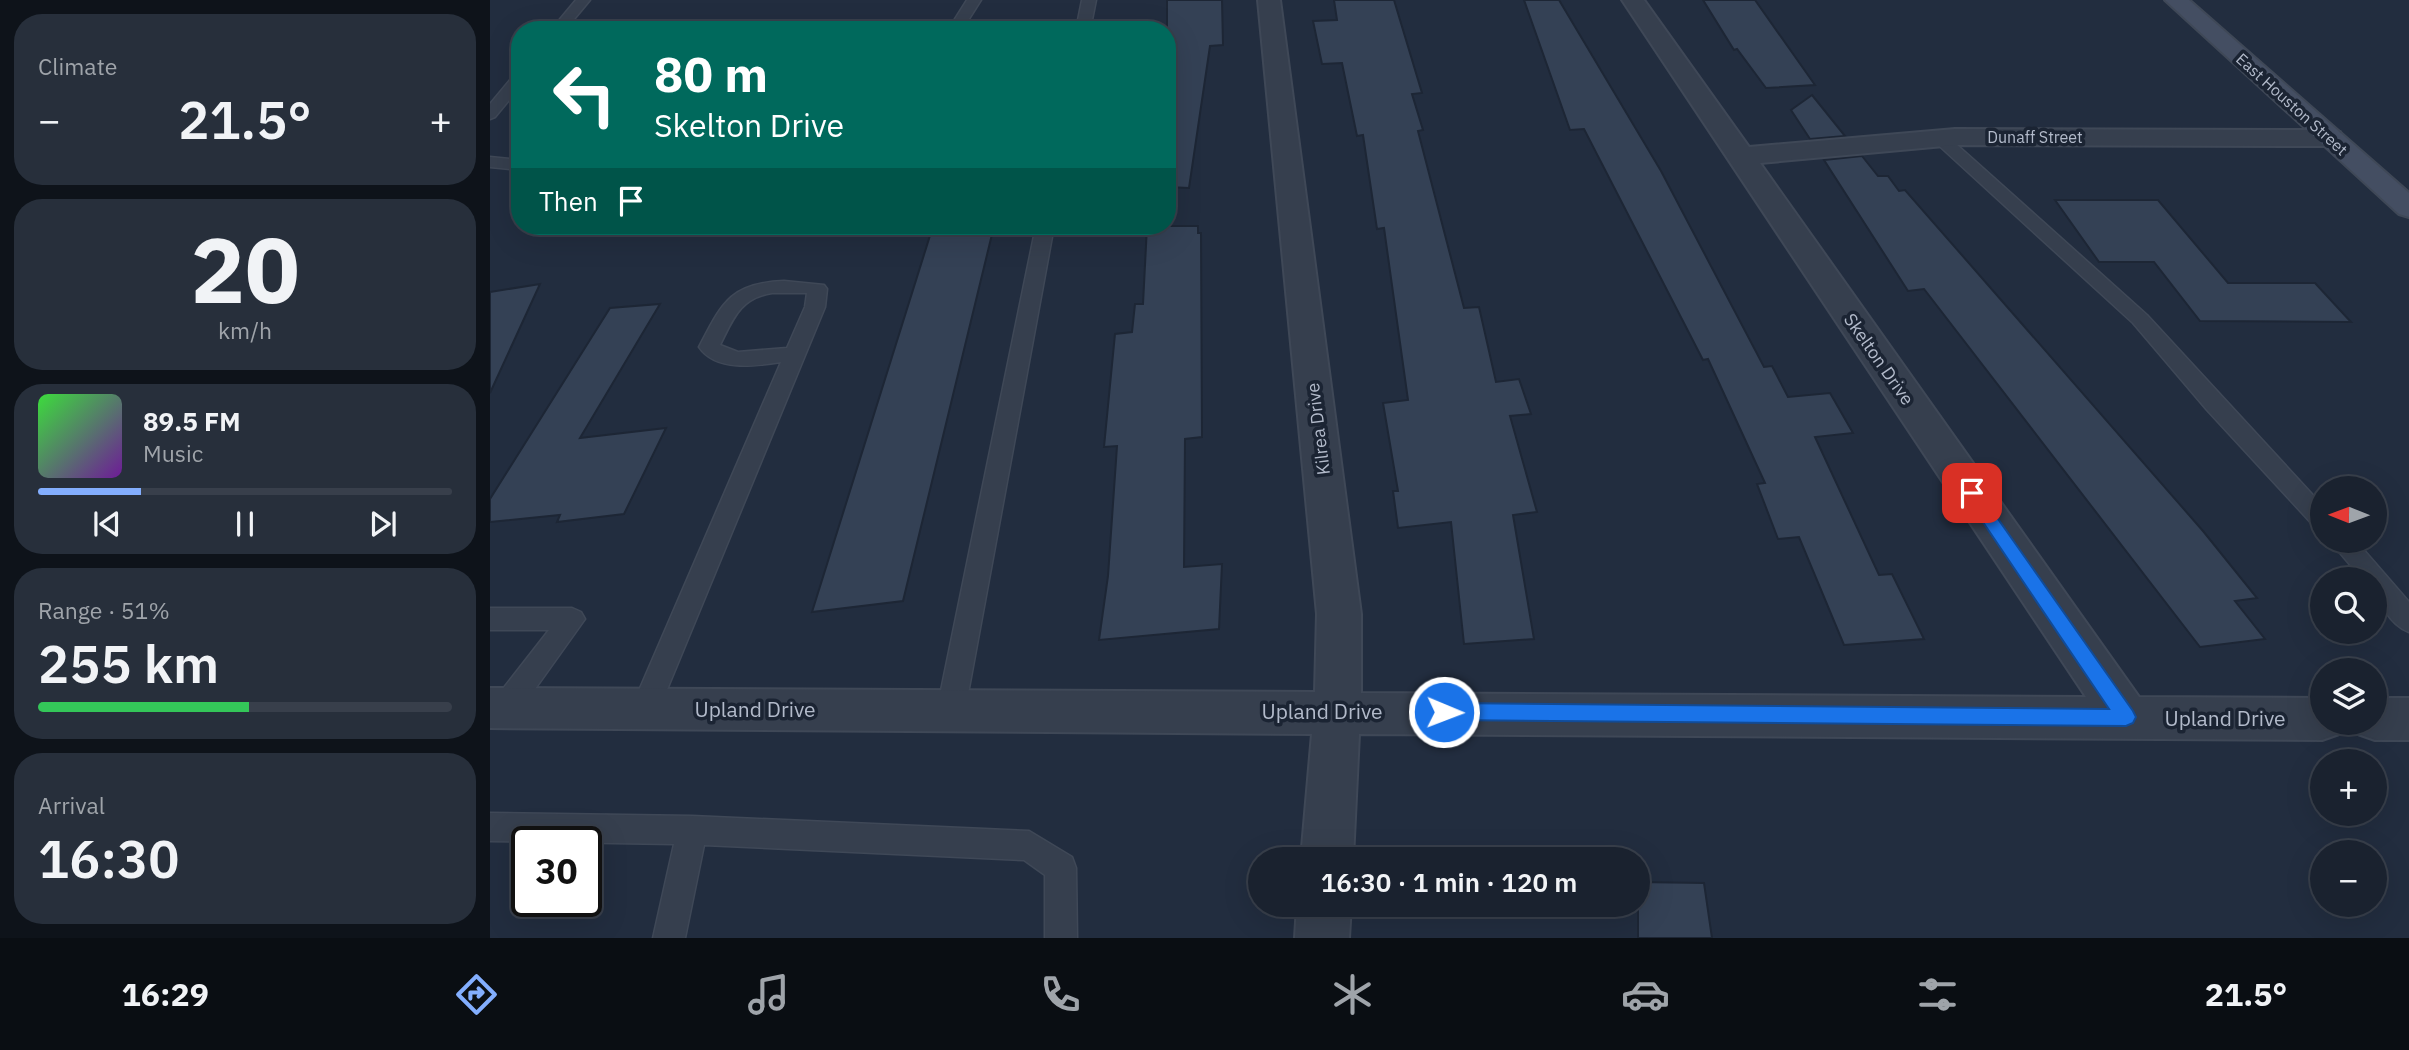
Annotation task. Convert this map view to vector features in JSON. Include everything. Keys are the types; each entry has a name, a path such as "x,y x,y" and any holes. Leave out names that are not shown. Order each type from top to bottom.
{"main road":[{"name":"East Houston Street","path":"2176,0 2409,208"}],"street":[{"name":"Kilrea Drive","path":"1269,0 1339,614 1340,666 1328,847"},
{"name":"Skelton Drive","path":"1633,0 2126,717"},
{"name":"Dunaff Street","path":"1740,156 1940,138 2330,138"},
{"name":"Upland Drive","path":"498,708 2310,719"},
{"path":"2387,719 2409,719"},
{"path":"1322,938 1323,917"}],"lane":[{"path":"566,21 583,0"},
{"path":"961,21 974,0"},
{"path":"1085,21 1089,0"},
{"path":"490,114 511,88"},
{"path":"1940,138 2140,319 2310,507"},
{"path":"490,162 511,163"},
{"path":"951,710 1043,235"},
{"path":"645,709 815,307 817,289 798,285 748,292 732,304 709,347 719,357 731,360 795,354"},
{"path":"2353,553 2409,621"},
{"path":"490,619 572,619 498,708"},
{"path":"490,827 692,830 1029,846 1061,868 1061,938"},
{"path":"670,938 692,830"}],"building":[{"path":"1167,0 1222,0 1223,45 1210,46 1189,188 1176,187 1176,21 1167,21"},
{"path":"1334,0 1394,0 1422,93 1412,94 1423,130 1418,131 1464,308 1479,307 1496,382 1519,379 1531,414 1510,416 1537,512 1513,515 1534,639 1464,644 1451,522 1398,528 1393,491 1398,491 1383,403 1408,400 1384,228 1377,229 1363,135 1357,136 1342,63 1322,64 1313,21 1337,20"},
{"path":"1524,0 1559,0 1661,171 1764,367 1772,366 1788,397 1830,393 1853,433 1815,437 1879,575 1892,574 1924,639 1844,645 1799,537 1778,539 1757,484 1765,483 1708,359 1703,360 1584,129 1570,130"},
{"path":"1703,0 1755,0 1815,85 1766,88 1737,49 1734,50"},
{"path":"1812,95 1845,136 1810,139 1791,110"},
{"path":"1862,156 1878,176 1888,176 1899,191 1905,190 2203,531 2257,598 2235,601 2265,639 2200,647 1924,289 1908,291 1824,160"},
{"path":"2055,200 2158,200 2228,283 2315,283 2351,322 2200,321 2154,262 2099,262"},
{"path":"1176,226 1198,226 1198,233 1201,233 1202,437 1185,439 1184,567 1222,564 1219,629 1099,640 1108,576 1117,446 1104,447 1115,334 1132,332 1135,304 1143,304 1147,235 1176,235"},
{"path":"930,235 992,235 903,601 812,612"},
{"path":"540,284 490,393 490,292"},
{"path":"660,304 580,438 666,428 624,514 557,522 560,515 490,522 490,499 610,308"},
{"path":"1650,882 1704,883 1712,938 1638,938 1638,917 1650,917"}],"route":[{"path":"1444,712 2126,717 1972,493"}]}
